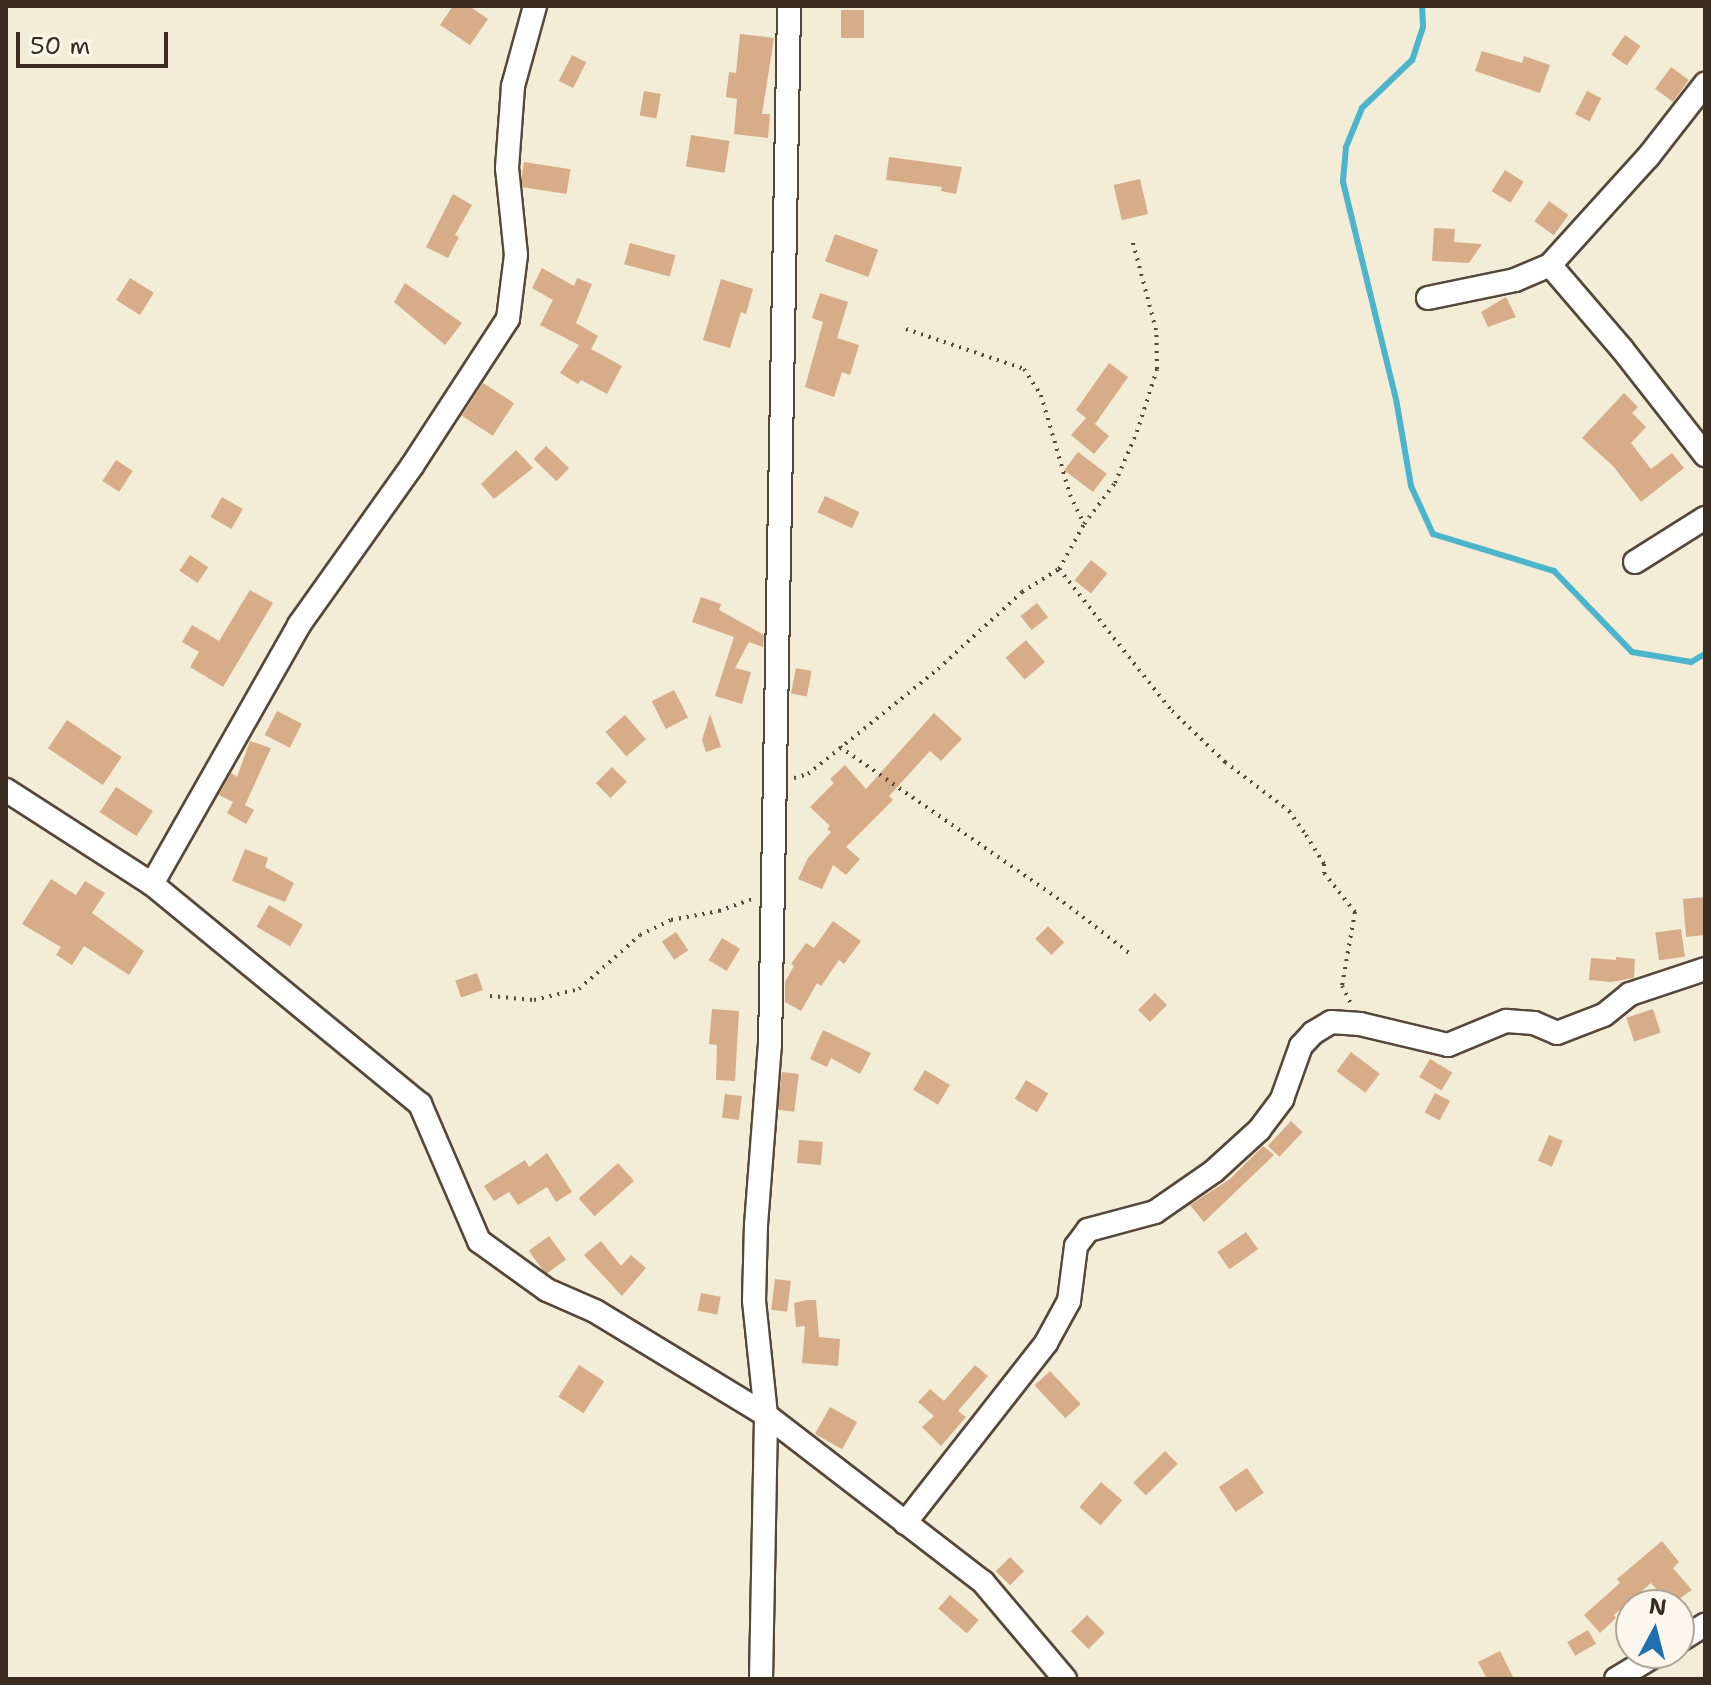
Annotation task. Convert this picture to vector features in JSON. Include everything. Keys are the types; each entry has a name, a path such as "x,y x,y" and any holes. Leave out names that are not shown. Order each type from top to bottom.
{"street":[{"path":"152,884 299,625 412,466 508,319 516,255 507,168 513,86 535,6"},
{"path":"761,1679 766,1415 754,1301 756,1225 770,1045 789,6"},
{"path":"1428,298 1515,280 1550,265 1648,157 1705,84"},
{"path":"1550,265 1622,349 1705,455"},
{"path":"1635,562 1705,518"},
{"path":"6,790 152,884 420,1104 479,1241 547,1290 595,1311 766,1415 983,1582 1065,1679"},
{"path":"905,1523 1046,1343 1069,1301 1076,1246 1088,1230 1155,1212 1214,1171 1259,1130 1282,1099 1301,1046 1313,1033 1331,1022 1360,1024 1448,1045 1506,1021 1534,1023 1557,1033 1604,1015 1630,994 1705,969"}],"path":[{"path":"776,782 808,774 938,669 1022,592 1059,569 1084,524 1115,483 1137,432 1157,369 1156,330 1132,239"},
{"path":"906,329 1024,369 1041,395 1070,495 1084,524"},
{"path":"1059,569 1172,711 1225,762 1289,811 1306,835 1324,864 1324,873 1355,912 1342,986 1360,1024"},
{"path":"840,747 1070,907 1133,956"},
{"path":"490,996 534,1000 579,989 640,935 671,920 719,911 774,892"}],"building":[{"path":"453,6 469,6 488,19 470,45 440,25"},
{"path":"841,10 864,10 864,38 841,38"},
{"path":"740,34 774,38 762,114 770,114 768,138 734,134 737,99 726,97 729,72 736,73"},
{"path":"1625,35 1641,46 1627,66 1611,55"},
{"path":"1482,51 1522,63 1524,56 1550,65 1540,93 1475,71"},
{"path":"572,55 586,62 573,88 559,81"},
{"path":"1671,67 1689,80 1673,102 1655,89"},
{"path":"644,91 661,94 656,119 640,116"},
{"path":"1587,91 1601,98 1589,121 1575,114"},
{"path":"691,135 730,141 725,173 686,167"},
{"path":"889,157 962,167 956,194 941,191 942,187 886,180"},
{"path":"524,162 570,169 567,194 520,187"},
{"path":"1505,170 1524,182 1510,203 1492,191"},
{"path":"1140,179 1148,214 1122,220 1114,185"},
{"path":"453,194 472,205 455,235 459,237 448,258 426,247"},
{"path":"1549,201 1568,215 1554,235 1534,221"},
{"path":"1434,228 1455,229 1454,242 1482,244 1469,263 1432,261"},
{"path":"835,234 878,250 868,277 825,261"},
{"path":"630,243 675,255 670,276 624,264"},
{"path":"542,268 574,286 577,278 592,284 576,323 598,336 591,349 622,366 607,394 581,380 578,384 560,373 579,345 540,325 553,300 532,288"},
{"path":"130,278 154,293 140,315 116,300"},
{"path":"721,279 753,289 746,314 741,312 730,348 703,340"},
{"path":"405,283 462,323 445,345 394,302"},
{"path":"820,293 848,302 837,338 859,345 850,375 842,372 834,397 805,387 823,322 812,318"},
{"path":"1506,297 1516,317 1488,327 1481,312"},
{"path":"1109,363 1128,377 1095,424 1089,419 1109,436 1094,454 1071,435 1086,418 1076,410"},
{"path":"483,383 514,403 493,436 462,416"},
{"path":"1624,393 1638,407 1632,413 1646,427 1631,443 1651,469 1672,453 1684,468 1641,502 1613,466 1582,438"},
{"path":"546,446 569,468 557,481 533,459"},
{"path":"516,450 533,468 494,499 481,484"},
{"path":"1078,452 1107,474 1093,492 1064,470"},
{"path":"116,460 133,471 119,492 102,481"},
{"path":"825,496 859,512 852,528 817,512"},
{"path":"222,497 243,509 231,529 211,517"},
{"path":"190,555 208,567 198,583 179,571"},
{"path":"1091,560 1107,573 1091,593 1075,580"},
{"path":"250,590 273,603 223,687 190,667 199,652 182,642 192,625 219,641"},
{"path":"701,597 721,604 719,610 764,635 763,647 749,642 735,668 751,672 742,704 715,696 734,637 692,622"},
{"path":"1037,603 1048,617 1032,630 1020,616"},
{"path":"1026,640 1045,662 1025,680 1006,658"},
{"path":"796,668 812,671 807,697 791,694"},
{"path":"674,690 688,718 666,729 652,701"},
{"path":"277,711 302,724 290,748 265,735"},
{"path":"934,713 962,739 941,761 930,751 889,796 893,800 846,847 860,859 846,875 833,865 822,889 798,879 808,858 831,832 827,829 830,826 810,807 834,783 830,779 845,765 866,789"},
{"path":"710,714 721,747 706,752 702,740"},
{"path":"625,715 646,739 626,756 605,732"},
{"path":"67,720 122,757 103,785 48,748"},
{"path":"250,741 271,748 245,805 254,810 246,824 227,813 233,802 219,795 231,773 237,777"},
{"path":"612,767 627,782 611,798 596,783"},
{"path":"116,787 153,811 137,836 100,812"},
{"path":"245,849 268,858 265,867 294,883 285,902 232,881"},
{"path":"51,879 76,895 85,881 105,893 92,913 144,951 129,975 84,946 72,965 56,955 61,947 22,924"},
{"path":"1705,897 1705,935 1686,937 1683,899"},
{"path":"269,905 303,924 290,946 256,927"},
{"path":"833,921 861,941 844,964 839,960 821,986 817,983 801,1011 785,1002 785,982 794,966 791,964 806,943 814,948"},
{"path":"1048,926 1064,942 1052,955 1035,939"},
{"path":"1681,929 1685,957 1659,960 1655,933"},
{"path":"676,932 688,950 674,960 662,942"},
{"path":"722,938 740,949 727,971 709,960"},
{"path":"1616,957 1635,959 1634,978 1611,982 1589,980 1591,958 1616,960"},
{"path":"477,973 483,990 461,998 455,980"},
{"path":"1155,993 1167,1005 1150,1022 1138,1010"},
{"path":"712,1009 739,1011 735,1081 716,1080 717,1045 709,1044"},
{"path":"1653,1009 1661,1033 1634,1041 1626,1018"},
{"path":"823,1030 871,1053 860,1074 831,1058 827,1067 810,1059"},
{"path":"1351,1052 1380,1074 1365,1093 1337,1071"},
{"path":"1430,1059 1452,1072 1441,1090 1419,1077"},
{"path":"925,1070 950,1085 938,1105 913,1090"},
{"path":"782,1072 799,1074 794,1112 777,1110"},
{"path":"1026,1080 1048,1093 1037,1112 1015,1099"},
{"path":"1435,1093 1450,1101 1440,1120 1425,1112"},
{"path":"725,1094 742,1096 739,1120 722,1118"},
{"path":"1291,1121 1303,1132 1280,1157 1268,1146"},
{"path":"1549,1135 1563,1141 1552,1167 1538,1161"},
{"path":"799,1140 823,1142 821,1165 797,1163"},
{"path":"1263,1146 1274,1155 1204,1222 1190,1205 1230,1179"},
{"path":"547,1153 572,1192 556,1202 547,1187 518,1205 509,1192 494,1201 484,1186 525,1160 529,1167"},
{"path":"618,1163 634,1181 595,1216 579,1198"},
{"path":"1246,1232 1258,1249 1229,1269 1217,1252"},
{"path":"549,1236 566,1259 546,1274 529,1251"},
{"path":"601,1241 621,1266 631,1255 646,1268 622,1296 584,1255"},
{"path":"775,1279 791,1281 787,1312 771,1310"},
{"path":"701,1293 721,1297 717,1314 698,1311"},
{"path":"816,1300 819,1337 840,1339 838,1366 802,1363 805,1326 796,1327 794,1303"},
{"path":"579,1365 604,1381 583,1413 558,1397"},
{"path":"975,1365 988,1376 958,1411 966,1417 941,1446 922,1427 934,1416 918,1402 930,1389 944,1401"},
{"path":"1050,1371 1081,1404 1065,1418 1035,1385"},
{"path":"830,1407 857,1422 842,1449 815,1434"},
{"path":"1165,1451 1178,1464 1146,1496 1133,1483"},
{"path":"1247,1468 1264,1493 1236,1512 1219,1487"},
{"path":"1101,1482 1122,1500 1100,1525 1079,1507"},
{"path":"1662,1541 1679,1562 1673,1568 1691,1589 1656,1589 1651,1583 1644,1589 1615,1589 1615,1619 1600,1633 1584,1615 1620,1583 1617,1579"},
{"path":"1010,1557 1024,1571 1010,1585 996,1571"},
{"path":"950,1595 979,1620 967,1634 938,1609"},
{"path":"1087,1615 1105,1633 1088,1649 1071,1631"},
{"path":"1588,1630 1596,1644 1575,1656 1567,1642"},
{"path":"1500,1651 1514,1679 1487,1679 1478,1662"}],"waterway":[{"path":"1422,6 1423,27 1412,60 1362,108 1346,147 1343,182 1396,399 1411,486 1433,534 1554,571 1632,652 1691,662 1705,654"}]}
